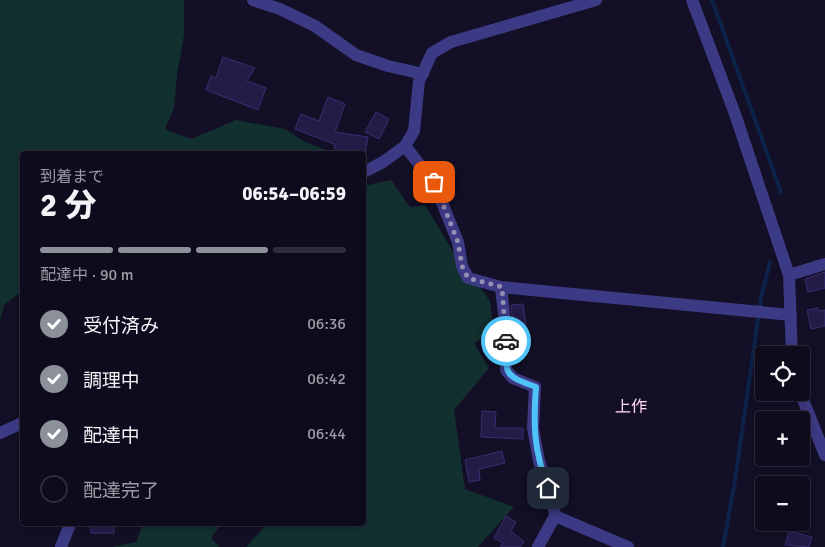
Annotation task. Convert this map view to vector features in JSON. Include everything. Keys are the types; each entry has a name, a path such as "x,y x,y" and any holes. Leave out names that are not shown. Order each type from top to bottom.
{"street":[{"path":"253,0 280,9 315,26 356,55 388,66 422,74"},
{"path":"366,171 383,162 404,146 414,131 419,81 432,53 451,42 596,0"},
{"path":"692,0 748,151 789,276 792,346"},
{"path":"404,146 434,182 458,242 462,266 468,278 502,287 791,315"},
{"path":"789,276 825,264"},
{"path":"502,287 506,332 506,370 513,378 536,387 533,428 538,462 552,501 555,516 538,547"},
{"path":"804,401 825,455"},
{"path":"0,433 20,425"},
{"path":"555,516 628,547"},
{"path":"61,547 69,526"}],"green space":[{"path":"0,0 184,0 184,35 177,75 174,108 165,129 191,139 236,120 285,129 305,142 326,151 20,151 20,293 4,305 0,321"},
{"path":"391,180 410,207 425,205 451,248 490,301 494,333 474,343 489,368 454,410 465,489 514,507 478,547 246,547 265,526 366,526 366,186"},
{"path":"142,526 220,526 211,538 220,547 112,547 136,542"}],"building":[{"path":"223,57 255,68 247,81 266,88 258,110 206,90 211,76 216,78"},
{"path":"328,97 345,104 335,132 368,137 366,151 335,151 334,144 295,129 301,114 319,121"},
{"path":"376,112 389,119 379,139 365,132"},
{"path":"825,272 825,288 808,292 805,279"},
{"path":"523,304 527,333 514,334 511,305"},
{"path":"818,308 818,311 825,310 825,326 811,329 807,310"},
{"path":"482,411 496,412 495,428 523,428 523,439 481,437"},
{"path":"502,451 505,463 479,469 480,480 469,482 465,460"},
{"path":"506,516 516,522 511,531 524,542 520,547 500,547 503,543 494,538"},
{"path":"91,526 114,526 114,533 91,533"},
{"path":"789,531 812,537 809,547 785,545"}],"waterway":[{"path":"712,0 781,192"},
{"path":"723,547 735,481 761,298 770,262"}],"way so far":[{"path":"434,182 440,203 458,242 462,266 468,278 502,287 506,341"}],"district":[{"name":"上作","path":"631,406"}],"route":[{"path":"506,341 506,370 513,378 536,387 533,428 538,462 548,488"}]}
